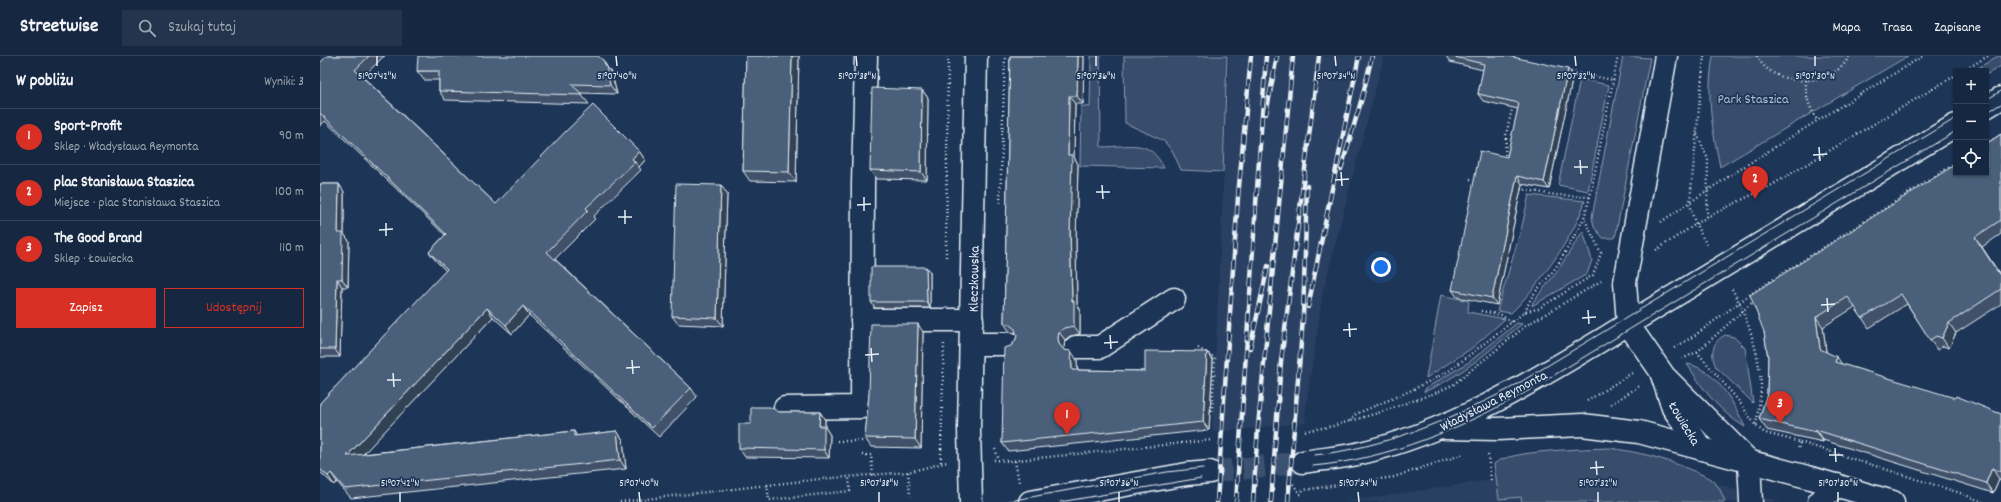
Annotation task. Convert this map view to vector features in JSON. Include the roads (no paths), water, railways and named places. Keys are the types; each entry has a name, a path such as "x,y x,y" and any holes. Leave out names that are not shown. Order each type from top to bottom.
{"street":[{"path":"785,408 862,407 863,184 866,56"},
{"name":"Kleczkowska","path":"971,502 969,430 976,56"},
{"path":"1628,324 1625,282 1666,56"},
{"path":"1989,105 2001,98"},
{"name":"Władysława Reymonta","path":"1303,462 1356,454 1439,428 1516,391 1953,127"},
{"path":"1076,347 1100,346 1174,299"},
{"path":"862,320 972,320"},
{"name":"Łowiecka","path":"1628,324 1661,372 1683,396 1749,461"},
{"path":"971,344 1010,344"},
{"name":"Łowiecka","path":"1661,372 1673,408 1702,449 1837,485 1893,502"},
{"path":"1439,428 1497,429 1582,426 1610,427 1645,434 1702,449"},
{"path":"1749,461 1751,502"},
{"path":"1030,502 1187,474 1210,472"},
{"path":"1819,502 1837,485"}],"tunnel":[{"path":"1210,472 1303,462"}],"tram line":[{"path":"1989,98 2001,91"},
{"path":"1989,111 2001,104"},
{"path":"1314,455 1365,446 1414,431 1462,412 1509,389 1953,120"},
{"path":"1313,466 1370,457 1397,449 1451,429 1503,405 1953,133"},
{"path":"1004,502 1167,472 1203,468"},
{"path":"1060,502 1201,478"}],"railway":[{"path":"1217,502 1238,197 1251,56"},
{"path":"1236,502 1266,56"},
{"path":"1266,114 1277,56"},
{"path":"1253,502 1258,427 1293,56"},
{"path":"1271,502 1281,361 1319,56"},
{"path":"1308,307 1359,56"},
{"path":"1341,169 1362,98 1372,56"},
{"path":"1288,502 1303,318 1307,186"},
{"path":"1250,348 1268,266"}],"place":[{"name":"plac Stanisława Staszica","path":"1755,199"},
{"name":"The Good Brand","path":"1780,424"},
{"name":"Sport-Profit","path":"1067,435"}],"park label":[{"name":"Park Staszica","path":"1753,98"}]}
